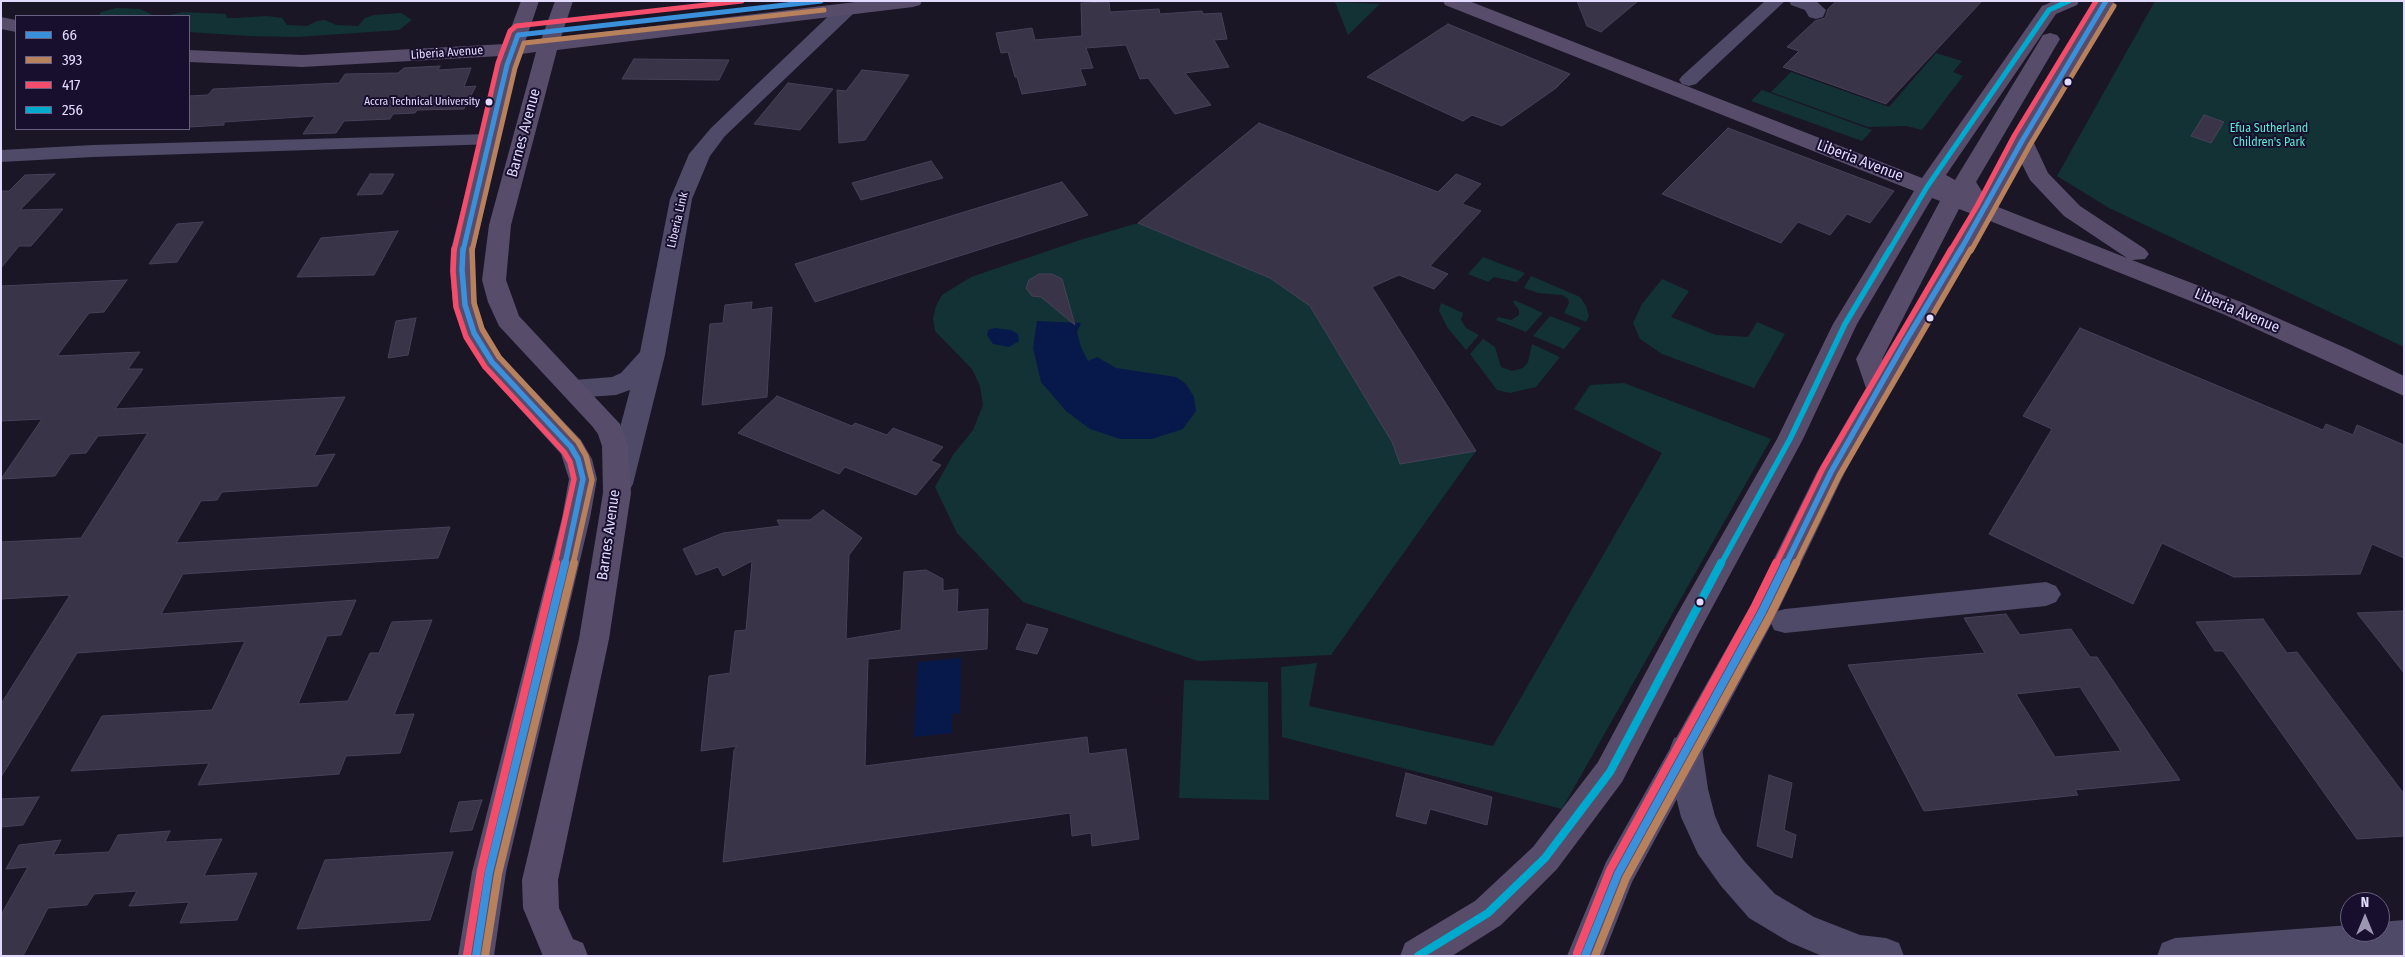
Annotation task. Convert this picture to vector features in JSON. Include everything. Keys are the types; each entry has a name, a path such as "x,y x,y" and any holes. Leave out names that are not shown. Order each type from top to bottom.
{"main road":[{"name":"Barnes Avenue","path":"476,956 489,872 576,518 583,478 578,459 571,447 492,362 474,334 465,305 462,270 463,249 507,65 530,1"},
{"name":"Barnes Avenue","path":"564,1 543,61 500,224 494,280 500,302 508,320 611,431 615,446 617,493 594,639 540,880 541,908 560,952 570,956"},
{"name":"Liberia Avenue","path":"551,39 823,1"},
{"name":"Liberia Avenue","path":"190,56 302,61 796,16 913,1"},
{"name":"Liberia Avenue","path":"1452,1 1933,180"},
{"name":"Liberia Avenue","path":"1480,1 1689,80 2021,215 2339,355 2404,387"},
{"path":"1878,389 1869,359 1933,180 2071,1"},
{"path":"1418,956 1488,913 1538,865 1610,772 1687,625 1800,420 1845,324 1933,180 2050,10 2071,1"},
{"path":"1585,956 1618,874 1762,612 1832,472 1878,389 1989,202 2022,141 2106,1"},
{"path":"1,23 15,26"},
{"path":"1,40 15,40"},
{"name":"Liberia Avenue","path":"190,44 279,46 515,42"},
{"path":"2022,141 2038,175 2055,195 2072,211 2137,254"},
{"name":"Liberia Avenue","path":"2021,215 2137,254 2320,330 2404,370"}],"street":[{"path":"1689,80 1776,1"},
{"path":"1798,1 1812,6 1817,10 1816,13"},
{"name":"Liberia Link","path":"617,493 652,356 681,199 694,166 700,154 718,132 846,10"},
{"path":"796,16 812,42"},
{"path":"1,156 92,151 489,140"},
{"path":"574,389 616,386 630,379 652,356"},
{"path":"1785,621 2046,594"},
{"path":"1686,748 1691,789 1698,817 1710,843 1732,874 1762,906 1810,933 1860,953 1886,956"},
{"path":"2175,956 2404,938"}],"green space":[{"name":"Efua Sutherland Children's Park","path":"2155,1 2404,1 2404,347 2109,208 2057,176"},
{"path":"1335,2 1380,4 1348,35"},
{"path":"116,8 140,9 153,15 99,15 101,12"},
{"path":"184,12 226,14 227,18 267,16 282,18 287,25 307,26 317,21 325,20 336,25 358,26 365,18 374,15 401,13 412,20 399,30 297,37 190,32 190,15 169,15"},
{"path":"1936,53 1962,61 1953,72 1963,76 1922,130 1907,126 1868,127 1771,92 1791,72 1889,107"},
{"path":"1762,90 1872,130 1862,141 1751,101"},
{"path":"1138,223 1270,278 1310,306 1392,442 1400,463 1476,451 1331,655 1198,661 1023,602 957,533 935,487 953,455 973,430 983,405 980,386 972,369 935,331 933,318 936,306 942,295 971,277 1080,240"},
{"path":"1483,257 1525,273 1517,282 1494,277 1488,282 1468,274"},
{"path":"1531,276 1580,297 1586,306 1589,316 1586,322 1564,313 1569,303 1568,299 1562,295 1538,293 1524,288"},
{"path":"1662,279 1689,291 1671,317 1716,335 1748,337 1757,322 1785,334 1754,388 1662,354 1640,339 1633,323 1642,304"},
{"path":"1514,300 1543,313 1526,332 1496,320 1498,317 1511,320 1519,315 1519,310 1513,302"},
{"path":"1441,303 1463,313 1461,320 1466,328 1479,335 1466,350 1447,327 1439,311"},
{"path":"1550,316 1581,328 1564,349 1533,336"},
{"path":"1483,339 1495,347 1501,367 1512,371 1523,368 1528,362 1532,344 1560,357 1536,387 1510,393 1497,390 1470,354"},
{"path":"1624,383 1771,439 1562,809 1282,737 1281,667 1317,663 1309,706 1493,746 1662,453 1574,409 1590,385"},
{"path":"1184,680 1268,682 1269,800 1179,798"}],"water":[{"path":"1037,321 1081,323 1077,332 1081,347 1088,361 1097,357 1116,368 1176,377 1186,384 1194,397 1196,411 1183,429 1152,439 1120,439 1090,429 1066,411 1041,382 1033,348"},
{"path":"995,328 1011,330 1018,334 1019,341 1009,347 993,344 987,335 988,330"},
{"path":"961,658 960,713 952,714 952,733 914,737 918,662"}],"building":[{"path":"1577,1 1638,1 1601,32 1587,26"},
{"path":"1836,1 1982,1 1886,104 1783,67 1799,51 1787,47 1815,21 1825,18 1828,9"},
{"path":"1109,2 1110,12 1159,9 1160,14 1202,11 1203,14 1221,13 1227,39 1214,40 1229,67 1185,73 1211,105 1175,114 1148,78 1140,79 1126,45 1086,48 1093,68 1080,69 1086,85 1022,94 1008,52 1001,53 996,33 1032,28 1035,40 1082,36 1081,3"},
{"path":"1448,24 1570,74 1556,88 1502,126 1472,115 1463,121 1367,77"},
{"path":"634,59 729,60 719,80 622,79"},
{"path":"440,66 438,70 471,68 464,87 476,86 464,109 417,110 415,113 393,114 390,119 344,121 336,133 303,134 315,116 224,122 224,125 190,127 190,96 208,95 213,89 339,83 345,74 398,73 404,68"},
{"path":"862,70 909,75 865,140 839,143 837,90 846,91"},
{"path":"788,83 833,89 800,130 754,124"},
{"path":"2204,115 2224,122 2211,143 2191,136"},
{"path":"1259,123 1438,192 1456,174 1481,184 1462,204 1481,211 1430,266 1448,274 1434,289 1399,275 1372,287 1476,451 1400,464 1392,442 1310,306 1270,278 1138,223"},
{"path":"1728,128 1894,191 1870,223 1847,214 1830,235 1798,222 1781,243 1662,194"},
{"path":"931,161 943,178 861,200 852,183"},
{"path":"55,174 20,210 63,209 31,246 19,246 1,268 1,191 9,191 25,175"},
{"path":"370,174 394,174 382,194 357,195"},
{"path":"1062,182 1088,215 815,302 795,264"},
{"path":"203,222 177,262 149,264 177,224"},
{"path":"398,231 374,275 297,277 321,238"},
{"path":"1039,274 1052,274 1062,279 1075,325 1041,297 1032,296 1026,288 1029,280"},
{"path":"127,280 104,312 89,313 57,356 140,352 128,369 143,369 115,409 345,397 314,456 335,454 317,486 222,492 217,500 201,501 176,543 450,527 438,558 183,574 161,614 356,600 341,635 327,636 298,704 348,701 370,653 379,653 392,622 432,620 394,715 414,714 400,753 346,756 339,774 198,785 209,763 71,771 102,716 212,710 245,641 77,653 1,777 1,704 70,595 1,599 1,542 81,538 148,433 98,436 86,453 70,454 55,476 1,479 42,419 1,421 1,286"},
{"path":"752,302 751,310 772,307 767,397 702,405 710,324 723,323 725,305"},
{"path":"416,318 408,355 388,358 396,321"},
{"path":"2080,328 2323,430 2326,424 2353,435 2357,425 2404,445 2404,558 2372,544 2360,574 2234,577 2162,543 2133,604 1989,534 2052,429 2023,416"},
{"path":"777,396 852,426 855,423 887,435 893,428 943,447 931,461 941,465 916,495 845,467 839,474 738,433"},
{"path":"823,510 862,538 849,555 846,639 901,630 904,572 926,570 943,579 943,591 958,589 957,612 988,609 987,649 868,659 865,766 1087,737 1089,754 1126,749 1139,839 1092,846 1091,833 1072,836 1070,813 723,862 734,750 737,746 701,751 709,676 730,673 735,631 746,630 752,561 723,576 718,567 696,575 683,549 723,533 780,526 777,520 810,520"},
{"path":"2404,611 2404,673 2357,613"},
{"path":"2006,614 2020,635 2071,629 2090,657 2097,657 2180,780 2075,790 2078,795 1924,811 1848,665 1985,653 1964,618","holes":["2080,687 2121,751 2055,757 2016,694"]},
{"path":"2263,619 2287,653 2297,652 2404,794 2404,836 2357,839 2223,651 2215,651 2196,622"},
{"path":"1027,624 1048,629 1037,654 1016,649"},
{"path":"1406,773 1492,797 1487,825 1430,809 1426,824 1396,816"},
{"path":"1769,775 1792,783 1784,830 1796,835 1792,858 1757,846"},
{"path":"39,797 23,825 1,827 1,799"},
{"path":"482,800 472,830 450,832 459,802"},
{"path":"170,831 165,842 222,839 204,876 257,873 237,920 180,923 189,902 129,906 137,891 94,894 87,905 48,908 23,956 1,956 1,915 28,867 6,869 19,845 61,840 53,855 109,852 118,835"},
{"path":"453,852 430,920 297,929 325,860"}],"transit line":[{"name":"417","path":"467,955 481,870 567,516 574,479 570,462 564,452 485,367 466,337 456,307 453,271 454,248 498,63 510,31 516,26 742,1"},
{"name":"66","path":"476,956 489,872 576,518 583,479 578,459 571,447 492,362 474,333 465,305 462,270 463,249 507,65 518,35 821,1"},
{"name":"256","path":"1418,956 1488,913 1545,858 1610,772 1687,625 1790,439 1845,324 1927,187 2049,10 2069,1"},
{"name":"417","path":"1577,953 1610,870 1754,608 1823,468 1898,337 1977,206 2014,136 2096,1"},
{"name":"66","path":"1585,956 1618,874 1762,612 1831,472 1905,342 1985,210 2022,141 2106,1"},
{"name":"393","path":"1595,956 1626,878 1770,616 1839,476 1913,346 1992,215 2030,145 2114,6"},
{"name":"393","path":"485,956 498,874 584,520 592,480 586,456 578,442 499,357 482,329 474,303 472,250 515,68 524,43 824,10"}],"place":[{"name":"Accra Technical University","path":"489,102"}]}
